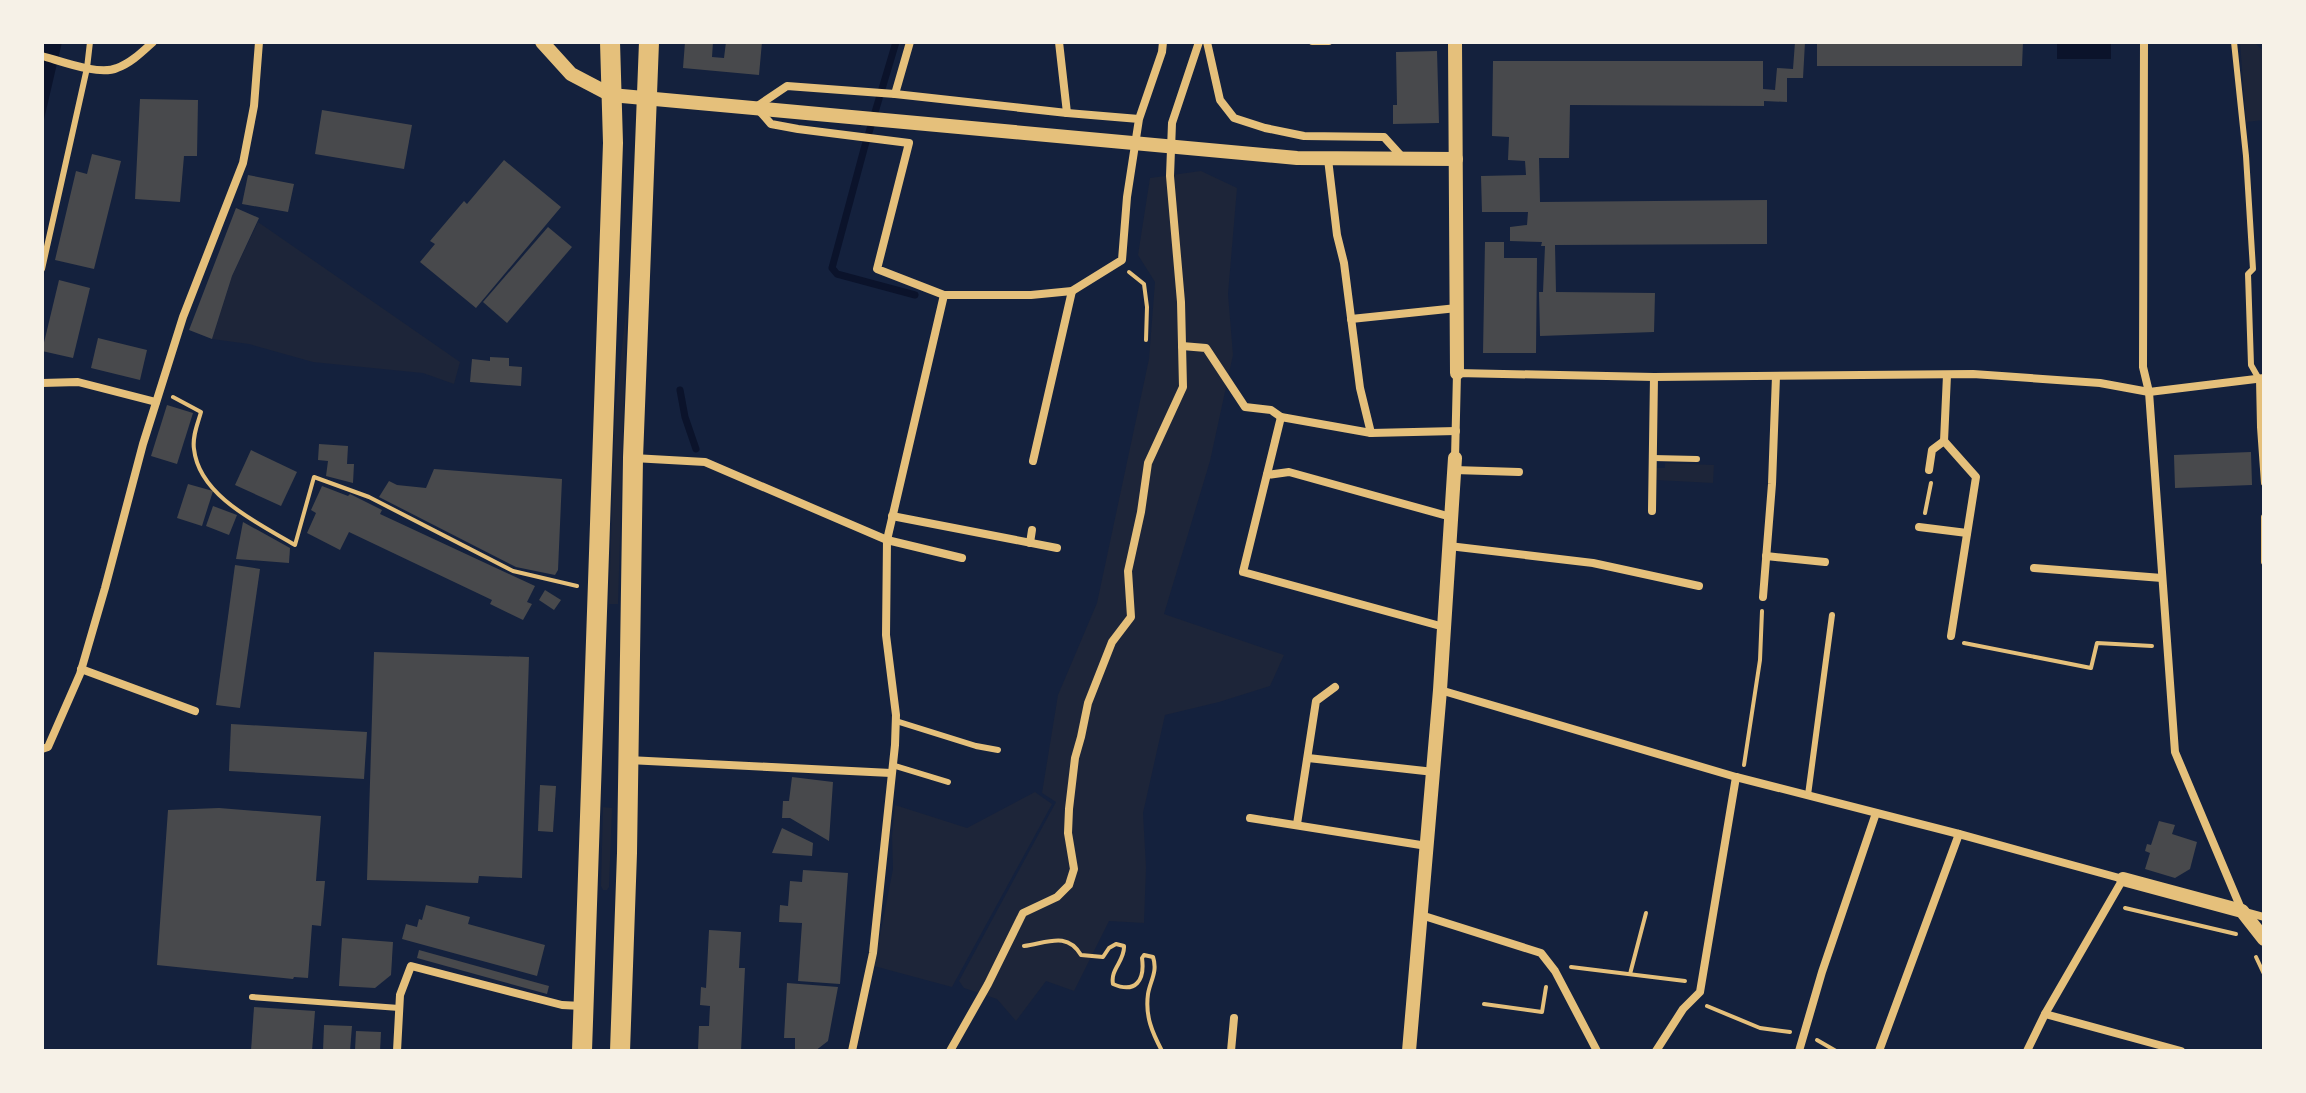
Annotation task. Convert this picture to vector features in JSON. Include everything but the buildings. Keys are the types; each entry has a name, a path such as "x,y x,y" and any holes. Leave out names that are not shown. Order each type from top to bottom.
{"main road":[{"path":"582,1051 612,159 610,42"},
{"path":"620,1051 633,458 649,42"}],"street":[{"path":"42,56 114,70 134,59 153,42"},
{"path":"42,749 48,747 81,669 183,317 243,163 254,106 259,42"},
{"path":"542,42 571,74 611,95 1297,158 1456,159"},
{"path":"895,94 910,42"},
{"path":"1059,42 1067,113"},
{"path":"756,107 771,124 909,143 877,269 944,295 1031,295 1072,291 1122,260 1127,197 1139,119 1163,42"},
{"path":"950,1051 1023,913 1057,897 1069,885 1074,869 1068,833 1075,758 1088,703 1102,664 1112,642 1131,617 1128,571 1148,463 1183,387 1181,302 1170,176 1172,123 1199,42"},
{"path":"1207,42 1220,100 1234,118 1304,136 1384,137 1404,158"},
{"path":"1409,1051 1434,772 1455,464 1455,42"},
{"path":"2144,42 2143,367 2149,392 2175,752 2242,911 2264,939"},
{"path":"756,107 787,86 1139,119"},
{"path":"1328,159 1360,388 1371,433"},
{"path":"1033,461 1072,291"},
{"path":"852,1051 873,953 896,721 886,635 887,540 944,295"},
{"path":"1351,319 1457,308"},
{"path":"1182,346 1206,348 1245,407 1271,410 1281,417 1371,433 1456,431"},
{"path":"1457,373 1654,377 1973,374 2100,383 2149,392 2262,378"},
{"path":"1947,375 1944,441 1976,477 1951,636"},
{"path":"1763,597 1776,376"},
{"path":"1652,511 1654,377"},
{"path":"42,383 78,382 156,402"},
{"path":"1281,417 1243,572 1444,627"},
{"path":"1929,470 1932,450 1944,441"},
{"path":"633,458 705,462 887,540 962,558"},
{"path":"1455,464 1519,472"},
{"path":"1267,475 1289,472 1451,517"},
{"path":"892,516 1057,548"},
{"path":"1922,527 1967,533"},
{"path":"1030,543 1032,530"},
{"path":"1449,546 1593,563 1699,586"},
{"path":"1766,556 1825,562"},
{"path":"2034,568 2162,578"},
{"path":"81,669 195,711"},
{"path":"1297,824 1316,701 1335,687"},
{"path":"1440,690 1739,778 2264,917"},
{"path":"1308,758 1434,772"},
{"path":"628,760 892,769"},
{"path":"1656,1051 1683,1009 1700,992 1739,778"},
{"path":"1799,1051 1822,972 1876,813"},
{"path":"1250,818 1427,846"},
{"path":"1879,1051 1959,834"},
{"path":"2027,1051 2123,879"},
{"path":"1421,915 1541,953 1555,971 1597,1051"},
{"path":"397,1051 400,995 411,966 562,1005 583,1006"},
{"path":"2045,1014 2181,1051"},
{"path":"1231,1051 1234,1018"}],"lane":[{"path":"42,269 82,66 90,42"},
{"path":"1312,42 1329,42"},
{"path":"2234,42 2246,156 2253,269 2248,274 2251,365 2262,378 2260,427 2264,483"},
{"path":"1653,458 1697,459"},
{"path":"2264,517 2264,562"},
{"path":"1808,795 1832,615"},
{"path":"896,721 998,750"},
{"path":"892,769 948,782"},
{"path":"252,997 399,1008"}],"path":[{"path":"1119,262 1144,284 1146,340"},
{"path":"160,391 201,412 193,447 200,473 236,511 295,545 314,477 369,497 513,571 598,590"},
{"path":"1922,527 1925,502 1930,496 1932,476 1929,470"},
{"path":"1739,778 1760,660 1763,597"},
{"path":"1951,636 1963,643 2091,668 2097,643 2167,647"},
{"path":"2125,908 2240,935"},
{"path":"1630,974 1646,913"},
{"path":"1010,939 1022,946 1055,940 1069,941 1081,955 1103,957 1116,944 1124,946 1125,952 1114,969 1112,979 1113,984 1122,988 1140,981 1144,955 1153,957 1155,979 1149,990 1147,1019 1162,1051"},
{"path":"2254,952 2264,974"},
{"path":"1484,1004 1542,1012 1550,964 1630,974 1693,983 1693,999 1760,1028 1804,1035 1836,1051"}],"shaded area":[{"path":"42,42 62,42 42,128"},
{"path":"2057,42 2111,42 2111,59 2057,59"},
{"path":"2240,42 2254,42 2264,49 2264,120 2246,122"},
{"path":"1201,171 1237,188 1228,294 1233,355 1210,461 1164,614 1284,655 1270,686 1165,715 1143,813 1146,867 1144,923 1109,921 1074,991 1046,981 1016,1021 997,999 964,988 959,981 1056,802 1042,793 1058,695 1097,603 1149,359 1155,282 1138,255 1150,178"},
{"path":"258,222 460,362 454,384 423,373 313,362 249,344 212,339 232,276"},
{"path":"627,302 618,604 609,604 615,411"},
{"path":"1665,463 1714,465 1713,483 1656,480 1656,468 1665,468"},
{"path":"1035,792 1052,804 952,987 874,966 893,869 895,805 967,828"},
{"path":"603,807 612,808 607,890 601,886"}],"waterway":[{"path":"896,42 832,268 837,274 915,295"},
{"path":"680,390 696,449"}]}
